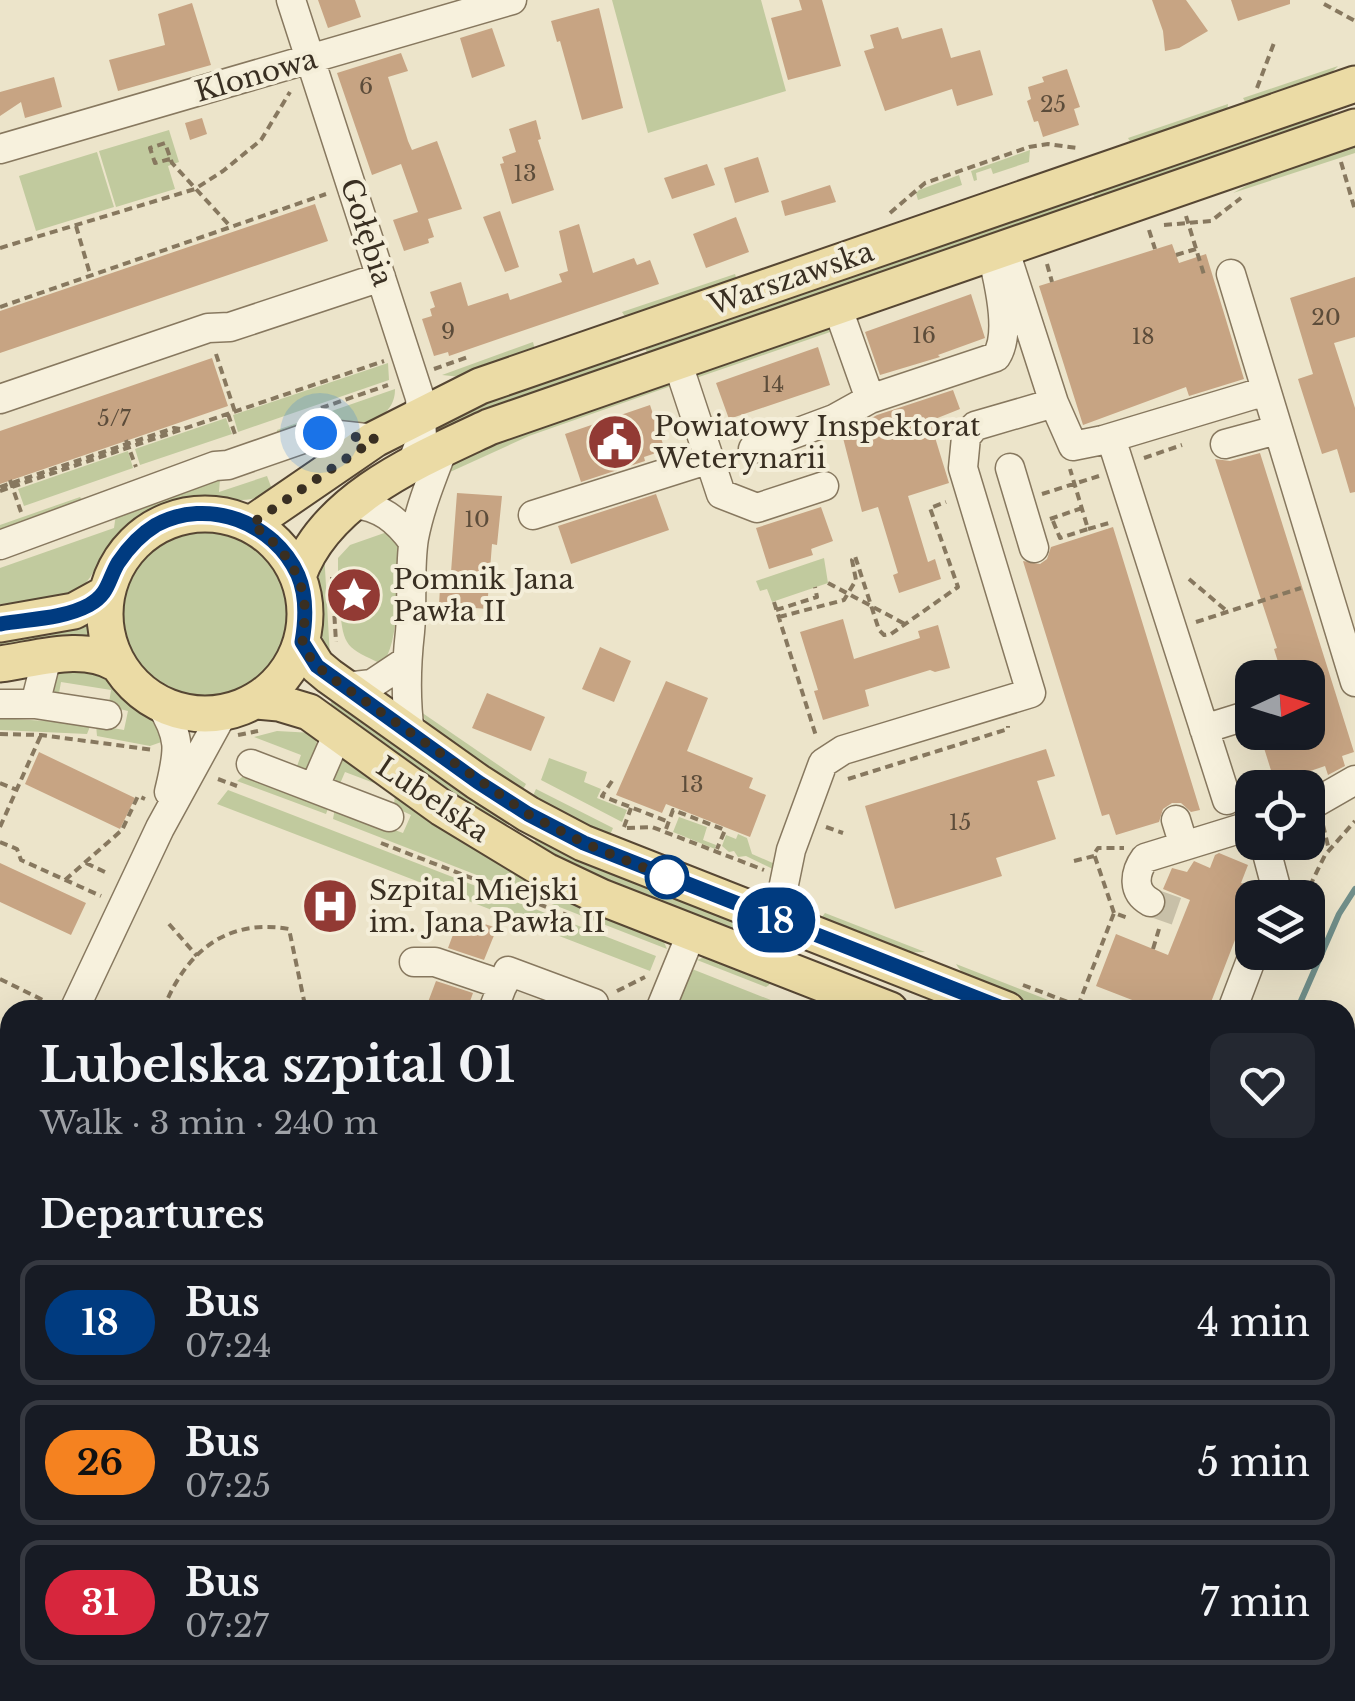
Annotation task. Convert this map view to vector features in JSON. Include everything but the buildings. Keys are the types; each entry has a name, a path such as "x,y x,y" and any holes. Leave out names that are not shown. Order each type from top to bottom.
{"main road":[{"name":"Warszawska","path":"251,524 375,439 480,386 1355,84"},
{"name":"Warszawska","path":"298,576 320,532 353,504 411,466 489,427 1355,127"},
{"path":"629,334 642,373"},
{"path":"207,513 251,524 274,542 298,576 305,609 302,642 292,665 257,700 224,713 191,713 160,704 136,687 118,664 108,641 106,594 117,565 133,543 156,526 181,515 207,513"},
{"path":"0,624 74,611 106,594"},
{"name":"Lubelska","path":"302,642 317,666 528,814 584,843 780,896 929,996"},
{"path":"0,664 92,654 118,664"},
{"name":"Lubelska","path":"257,700 309,712 442,808 508,849 601,897 865,1000"},
{"path":"508,849 528,814"}],"street":[{"name":"Gołębia","path":"291,0 303,62 353,185 422,413 422,437 411,466"},
{"name":"Klonowa","path":"0,149 512,0"},
{"path":"753,449 834,419 870,399 996,357 1001,350 1002,326 998,250"},
{"path":"998,250 1073,446 1266,392"},
{"path":"0,399 208,328 230,327 381,276"},
{"path":"1220,281 1266,392 1355,682"},
{"path":"836,306 870,399"},
{"path":"677,361 722,494 757,508 824,486"},
{"path":"780,896 791,850 823,763 836,771 842,750 1031,693 969,494 963,452 966,437 975,426 1054,402"},
{"path":"1225,444 1278,430"},
{"path":"0,545 215,466 228,466 320,433 375,439"},
{"path":"1112,438 1204,729 1235,811"},
{"path":"410,733 404,662 410,631 413,542 443,449"},
{"path":"532,515 710,460"},
{"path":"1010,468 1034,548"},
{"path":"353,504 371,505 392,518 413,542"},
{"path":"35,704 46,657"},
{"path":"346,687 372,684 404,662"},
{"path":"0,704 35,704 107,715"},
{"path":"160,704 175,728 179,750 160,828"},
{"path":"67,1000 224,713"},
{"path":"1204,729 1235,719"},
{"path":"314,788 338,733"},
{"path":"251,778 314,788 386,830"},
{"path":"1325,797 1355,780"},
{"path":"1140,910 1143,898 1136,870 1145,858 1180,833 1235,817"},
{"path":"664,1000 692,932"},
{"path":"414,962 436,962 498,997 508,971 578,1000"},
{"path":"1236,1000 1247,970"}],"path":[{"path":"1324,4 1355,21"},
{"path":"1257,88 1274,43"},
{"path":"0,248 195,189 261,140 303,62"},
{"path":"170,159 155,164 150,148 165,143 170,159 231,227"},
{"path":"889,214 919,185 1014,152 1043,144 1082,149"},
{"path":"1341,162 1355,210"},
{"path":"0,307 353,185"},
{"path":"1160,225 1202,224 1221,216 1244,196"},
{"path":"1186,216 1196,249 1220,281"},
{"path":"76,226 91,276"},
{"path":"1149,229 1156,249"},
{"path":"1176,255 1196,249"},
{"path":"1048,264 1052,282"},
{"path":"217,356 236,436"},
{"path":"0,489 128,443 381,363"},
{"path":"0,489 174,428 182,429"},
{"path":"1109,522 1060,538 1042,494 1192,442"},
{"path":"128,443 135,464"},
{"path":"11,483 19,506"},
{"path":"1074,484 1088,529"},
{"path":"779,618 844,600 856,580 852,560 855,556 878,630 884,635 904,624 958,587 930,508 950,501"},
{"path":"1050,519 1082,508"},
{"path":"1190,579 1228,612"},
{"path":"1172,630 1323,581"},
{"path":"828,583 904,624"},
{"path":"776,610 817,597 815,587"},
{"path":"774,602 817,739 836,771 1008,729 1001,702"},
{"path":"0,734 179,750"},
{"path":"0,827 42,735"},
{"path":"222,781 251,778"},
{"path":"612,781 602,796 669,822"},
{"path":"0,782 16,790"},
{"path":"65,880 122,830 138,796"},
{"path":"632,807 625,827 652,827 780,896"},
{"path":"660,842 674,810 725,830 712,863"},
{"path":"832,812 826,828 844,833"},
{"path":"1312,880 1324,855 1355,822"},
{"path":"386,830 568,916"},
{"path":"0,842 16,849 22,860 101,896"},
{"path":"1074,862 1094,856"},
{"path":"86,863 111,875"},
{"path":"1080,1000 1114,912 1140,910"},
{"path":"170,924 197,956"},
{"path":"168,1000 180,973 230,931 268,926 288,929 304,1000"},
{"path":"1153,949 1159,929"},
{"path":"604,1000 654,973"},
{"path":"0,979 47,1000"}],"green space":[{"path":"612,0 761,0 786,91 648,133"},
{"path":"1338,66 1323,81 1248,107 1243,98"},
{"path":"1228,104 1227,114 1133,146 1128,138"},
{"path":"1326,111 1333,113 1332,118 1096,202 1091,189"},
{"path":"169,130 179,162 168,166 175,189 116,207 99,151"},
{"path":"1355,141 1355,153 1233,193 1280,167"},
{"path":"1030,150 1029,162 993,174 991,168 976,173 974,181 971,171"},
{"path":"97,152 114,207 36,231 19,176"},
{"path":"959,175 962,185 918,200 919,190"},
{"path":"1078,192 1083,208 653,356 647,353 645,347"},
{"path":"735,274 738,283 628,321 622,312"},
{"path":"832,321 839,329 696,378 699,366"},
{"path":"533,342 535,350 461,377 442,375"},
{"path":"618,352 622,363 430,442 438,418"},
{"path":"388,363 389,380 238,432 233,415"},
{"path":"663,379 674,385 529,436 439,477 445,467 466,452"},
{"path":"395,389 392,404 382,416 367,424 277,439 277,430"},
{"path":"226,418 232,434 140,465 135,449"},
{"path":"128,451 133,468 24,506 18,489"},
{"path":"267,476 273,492 260,497 190,498 160,504 145,512 117,534 86,582 68,595 39,602 0,604 0,568 114,528 116,514 220,479 219,492"},
{"path":"80,497 86,505 0,535 0,525"},
{"path":"204,529 236,536 263,554 281,581 288,613 281,645 263,672 236,690 204,697 172,690 145,672 127,645 120,613 127,581 145,554 172,536"},
{"path":"390,531 399,545 397,596 392,642 382,664 354,650 345,639 340,608 359,600 356,586 345,588 338,583 338,558 350,545"},
{"path":"324,551 330,657 318,605"},
{"path":"824,558 828,583 772,602 767,589 760,591 756,581"},
{"path":"87,623 89,638 0,652 0,636"},
{"path":"67,668 92,672 105,679 131,705 155,720 167,740 150,746 97,736 96,725 124,730 128,711 112,707 111,690 61,682 58,699 52,696 50,675"},
{"path":"335,696 509,819 504,829 327,710"},
{"path":"421,712 526,784 522,791 451,746"},
{"path":"0,718 91,724 87,734 0,730"},
{"path":"277,731 313,733 318,746 309,768 296,769 301,755 254,737"},
{"path":"549,758 587,772 584,782 601,789 597,798 627,810 622,822 541,780"},
{"path":"347,759 661,935 667,949 333,819 335,808 403,833 411,815 394,807 395,791 345,772 339,786 331,778 340,760"},
{"path":"246,774 329,806 326,814 237,781"},
{"path":"536,789 613,828 610,835 585,827 532,798"},
{"path":"228,790 656,956 650,971 217,804"},
{"path":"679,817 707,827 703,840 716,845 715,849 673,832"},
{"path":"738,834 747,838 752,854 775,864 779,872 746,856 738,857 722,846 726,835 736,839"},
{"path":"539,836 788,937 783,950 556,862 533,843"},
{"path":"825,913 925,952 899,953 818,922"},
{"path":"707,956 772,978 766,987 697,960"},
{"path":"956,964 1048,1000 1019,1000 992,991 964,974"},
{"path":"687,967 771,1000 681,1000 680,989"}],"waterway":[{"path":"1301,1000 1339,914 1355,889"}],"tunnel":[{"path":"1150,902 1184,914"}],"bus line":[{"name":"18","path":"0,624 88,606 106,594 117,565 133,543 156,526 181,515 207,513 251,524 288,557 298,576 306,620 302,642 317,666 478,782 584,843 981,1000"}],"place":[{"name":"Powiatowy Inspektorat Weterynarii","path":"615,442"},
{"name":"Pomnik Jana Pawła II","path":"354,595"},
{"name":"Szpital Miejski im. Jana Pawła II","path":"330,906"}],"route":[{"path":"320,433 375,439 251,524 288,557 298,576 306,620 302,642 317,666 528,814 584,843 681,883 667,877"}]}
